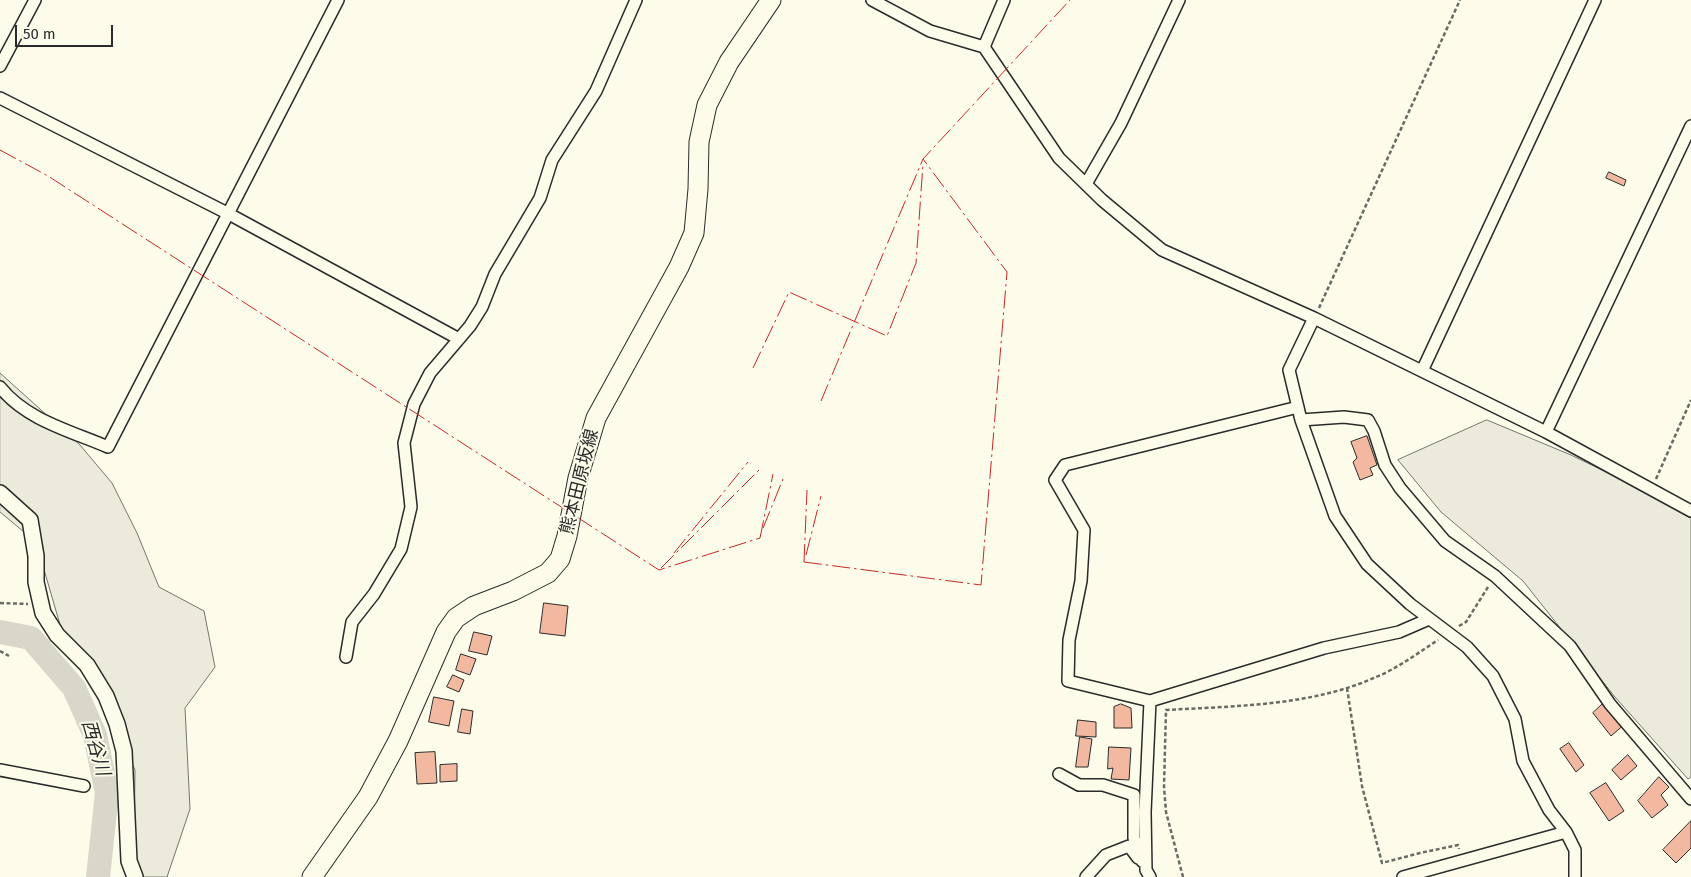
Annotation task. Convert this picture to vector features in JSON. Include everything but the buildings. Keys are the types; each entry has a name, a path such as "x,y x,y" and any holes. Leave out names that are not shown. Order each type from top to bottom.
{"main road":[{"name":"熊本田原坂線","path":"312,877 368,797 398,741 446,632 456,618 474,606 513,591 548,573 560,558 567,536 578,478 596,418 679,267 694,233 698,188 699,142 707,105 729,62 771,0"}],"street":[{"path":"0,66 35,0"},
{"path":"0,388 9,399 38,418 108,447 338,0"},
{"path":"346,657 352,622 374,594 401,549 411,507 404,443 414,404 430,372 459,339 482,308 495,274 540,198 552,160 596,91 636,0"},
{"path":"872,0 930,31 984,47 1059,158 1162,250 1314,318 1546,432 1691,512"},
{"path":"984,47 1004,0"},
{"path":"1086,184 1121,123 1179,0"},
{"path":"1422,371 1595,0"},
{"path":"0,98 229,214 459,339"},
{"path":"1546,432 1691,126"},
{"path":"1314,318 1289,370 1301,420 1335,516 1367,564 1399,595 1468,647 1493,676 1515,719 1524,761 1549,810 1566,832 1575,850 1576,877"},
{"path":"1298,407 1065,465 1055,480 1084,530 1080,581 1069,640 1068,681 1150,701 1324,648 1400,632 1430,619"},
{"path":"1301,420 1344,417 1368,420 1374,431 1385,465 1400,488 1445,541 1495,576 1570,646 1610,704 1691,799"},
{"path":"0,493 30,520 36,556 36,582 43,613 57,635 87,665 106,696 117,724 124,751 128,861 135,877"},
{"path":"1148,874 1145,812 1150,701"},
{"path":"0,770 84,786"},
{"path":"1059,774 1079,784 1103,785 1134,794 1134,838 1148,874"},
{"path":"1403,877 1566,832"},
{"path":"1086,877 1106,855 1129,846 1148,874"}],"path":[{"path":"1314,318 1460,0"},
{"path":"1651,489 1691,400"},
{"path":"1458,627 1466,622 1495,576"},
{"path":"0,603 41,605"},
{"path":"1183,877 1166,812 1164,786 1166,710 1236,706 1303,698 1346,688 1377,677 1442,638"},
{"path":"0,651 9,656"},
{"path":"1346,688 1362,786 1382,864 1420,852 1458,845 1461,861"}],"shaded area":[{"path":"0,373 80,445 112,483 137,533 159,587 204,611 215,667 185,708 190,809 167,877 138,877 134,844 135,770 87,669 63,635 36,542 0,512"},
{"path":"1487,420 1571,455 1691,513 1691,777 1688,779 1615,697 1523,581 1441,512 1398,460"}],"waterway":[{"name":"西谷川","path":"0,632 31,638 74,688 95,735 107,793 98,877"}],"power":[{"path":"821,401 923,159 1070,0"},
{"path":"0,150 48,176 659,570 760,538"},
{"path":"804,562 981,585 1007,272 923,159"},
{"path":"753,368 789,292 887,336 916,263 923,164"},
{"path":"674,553 748,462"},
{"path":"661,568 761,468"},
{"path":"760,538 773,474"},
{"path":"763,528 783,479"},
{"path":"804,562 807,490"},
{"path":"806,555 821,496"}]}
